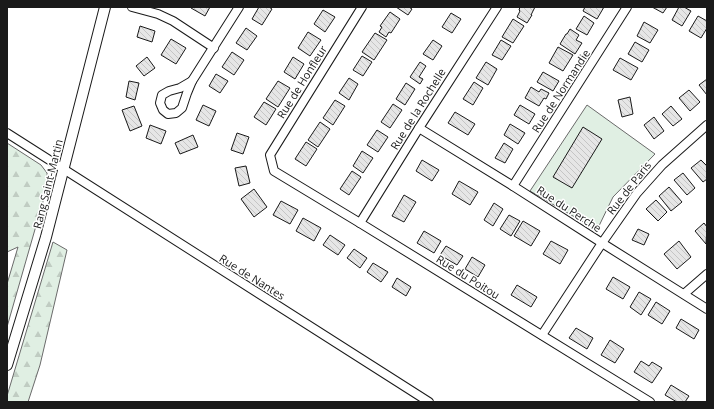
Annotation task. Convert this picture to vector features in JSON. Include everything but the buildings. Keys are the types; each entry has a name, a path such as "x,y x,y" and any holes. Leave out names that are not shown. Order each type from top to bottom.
{"street":[{"name":"Rang Saint-Martin","path":"7,365 46,237 105,7"},
{"path":"132,7 158,14 172,20 214,48"},
{"path":"192,81 239,7"},
{"name":"Rue de Honfleur","path":"274,171 270,155 362,7"},
{"name":"Rue de la Rochelle","path":"360,223 497,7"},
{"name":"Rue de Normandie","path":"513,186 627,7"},
{"name":"Rue de Paris","path":"542,335 602,243 637,193 662,165 707,125"},
{"name":"Rue du Perche","path":"419,128 707,309"},
{"name":"Rue de Nantes","path":"7,133 428,402"},
{"name":"Rue du Poitou","path":"274,171 650,402"},
{"path":"684,294 707,274"}],"green space":[{"path":"587,105 655,154 613,197 597,230 530,191"},
{"path":"7,143 41,165 47,173 48,184 7,327 7,284 18,247 7,252"},
{"path":"53,242 67,250 40,365 28,402 7,402 7,396"}]}
